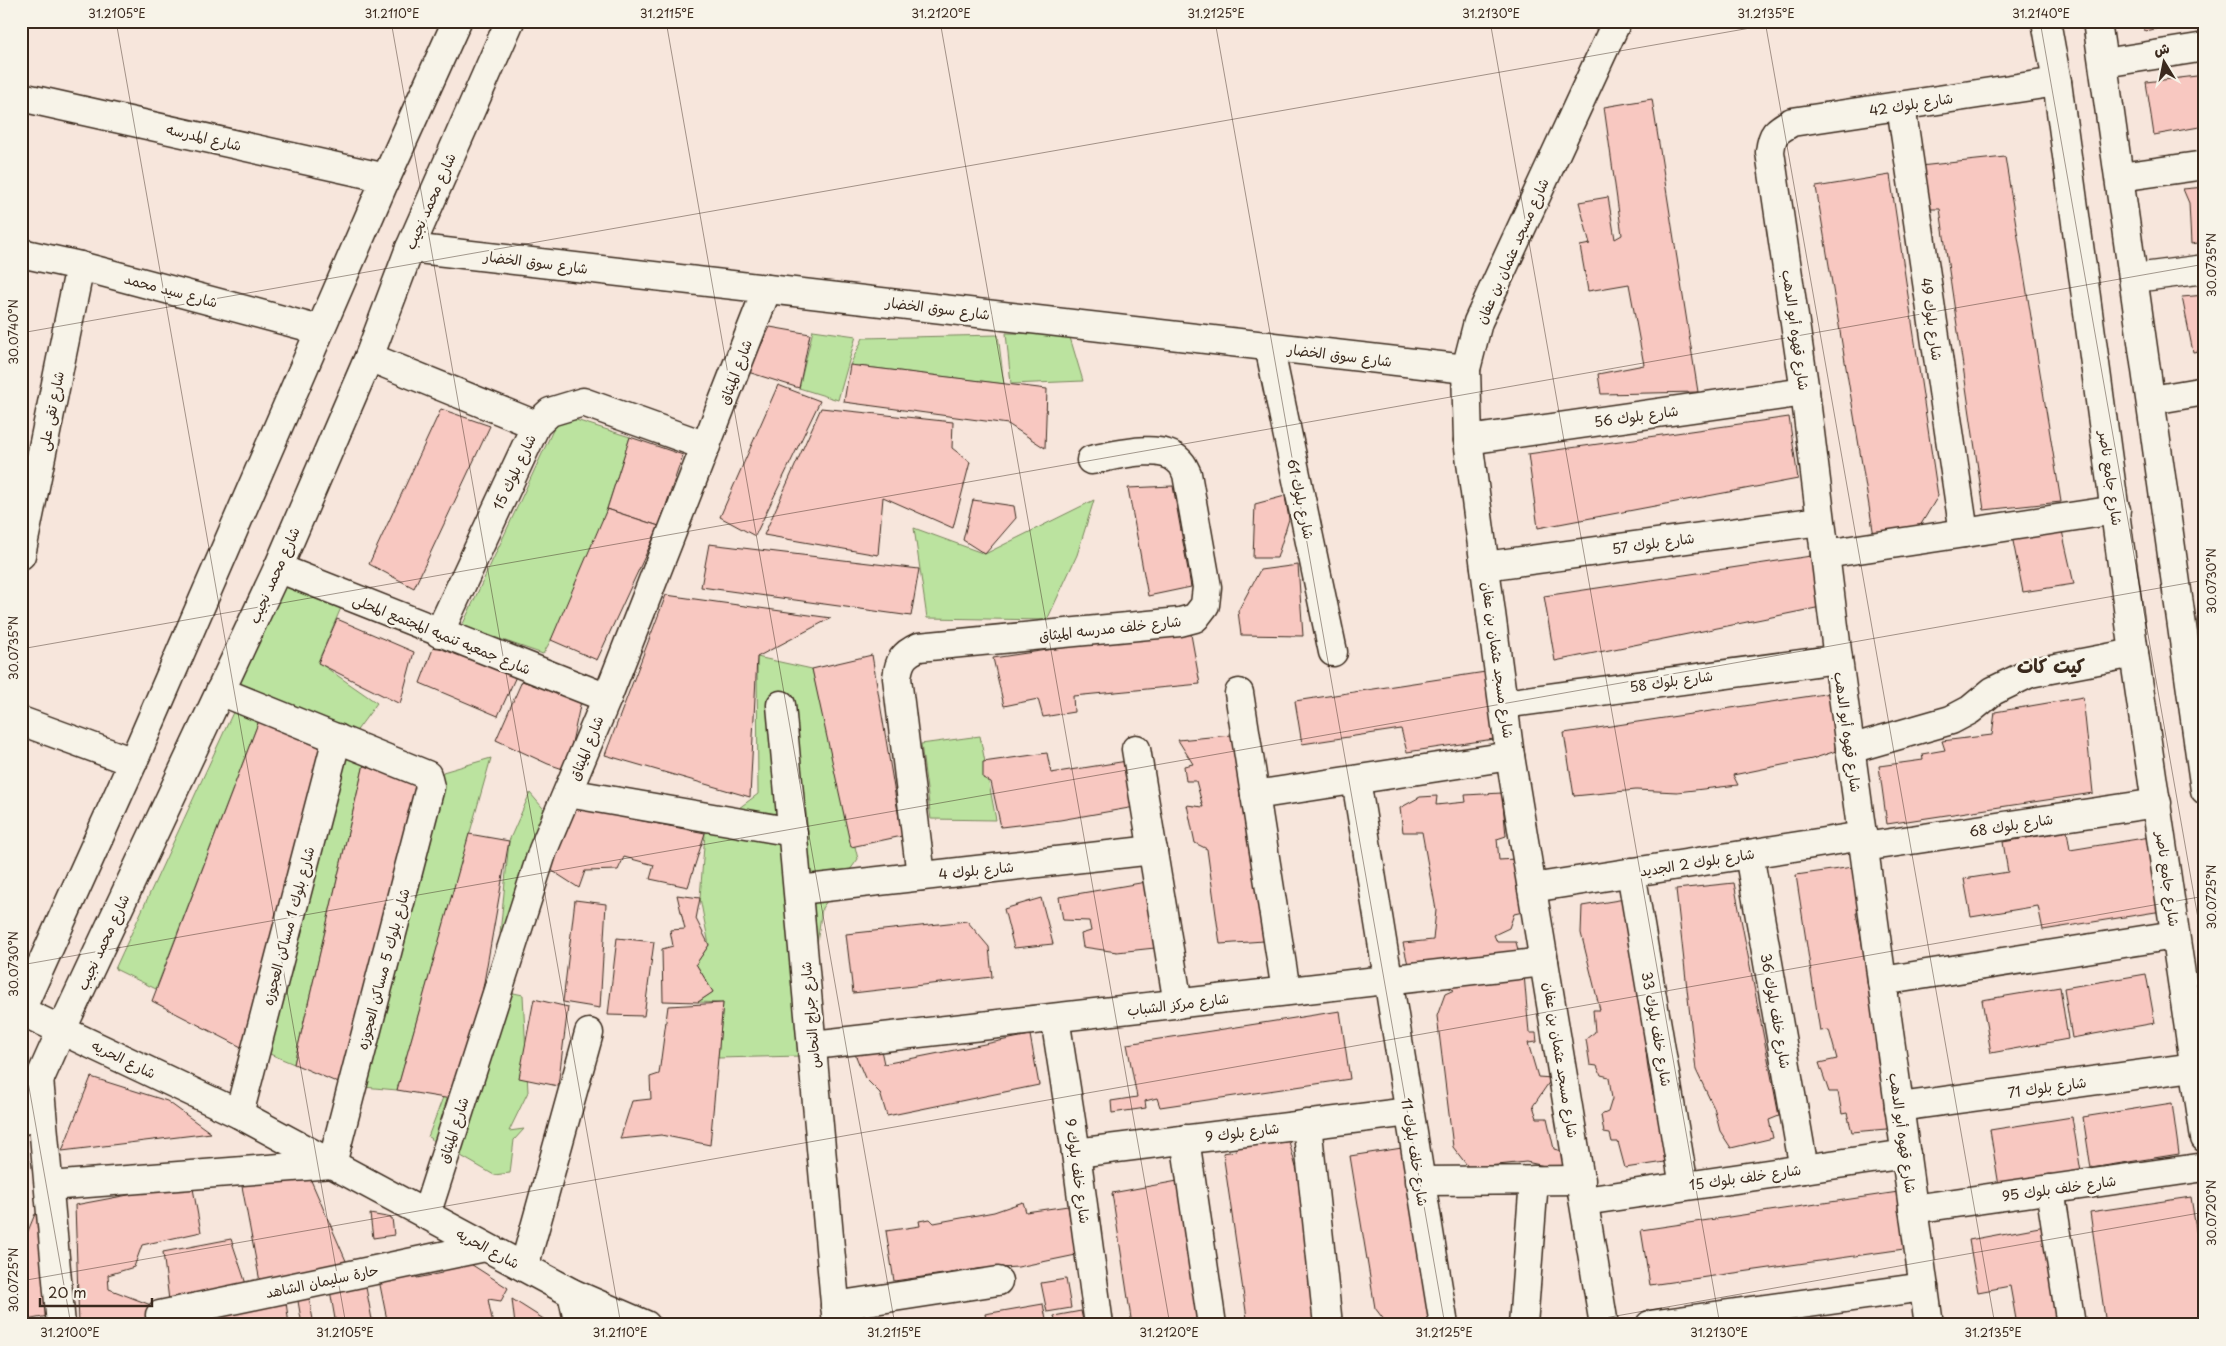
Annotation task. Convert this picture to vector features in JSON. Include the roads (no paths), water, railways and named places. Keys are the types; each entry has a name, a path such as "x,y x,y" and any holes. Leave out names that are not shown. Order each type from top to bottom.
{"street":[{"path":"22,1006 133,762 386,178 457,21"},
{"name":"شارع محمد نجيب","path":"21,1121 62,1029 278,568 369,357 410,248 510,21"},
{"name":"شارع مسجد عثمان بن عفان","path":"1604,1325 1510,756 1468,440 1466,369 1478,322 1617,21"},
{"name":"شارع جامع ناصر","path":"2046,21 2057,82 2134,653 2205,1138"},
{"path":"2097,21 2135,278 2205,790"},
{"path":"2104,63 2205,47"},
{"name":"شارع بلوك 42","path":"1772,138 1778,130 1792,122 2057,82"},
{"name":"شارع المدرسه","path":"21,96 386,178"},
{"name":"شارع بلوك 49","path":"1901,106 1964,533"},
{"name":"شارع قهوه أبو الدهب","path":"1772,138 1770,152 1805,392 1838,659 1929,1325"},
{"path":"2120,177 2205,165"},
{"name":"شارع سوق الخضار","path":"410,248 1466,369"},
{"name":"شارع سيد محمد","path":"21,254 80,266 320,330"},
{"name":"شارع تقى على","path":"21,555 80,266"},
{"path":"2135,278 2205,269"},
{"name":"شارع الميثاق","path":"426,1215 542,850 607,698 767,289"},
{"name":"شارع بلوك 61","path":"1269,346 1333,652"},
{"path":"369,357 536,425"},
{"path":"2152,400 2205,391"},
{"name":"شارع بلوك 56","path":"1468,440 1805,392"},
{"name":"شارع بلوك 15","path":"439,633 536,425 550,412 583,402 706,446"},
{"name":"شارع خلف مدرسه الميثاق","path":"921,876 897,678 898,662 907,653 920,648 1180,622 1195,618 1205,605 1207,587 1187,474 1180,461 1168,454 1154,451 1091,460"},
{"path":"1825,554 2116,510"},
{"name":"شارع بلوك 57","path":"1485,566 1820,521"},
{"name":"شارع جمعيه تنميه المجتمع المحلى","path":"278,568 607,698"},
{"path":"1850,749 1951,720 1970,710 1993,691 2030,673 2134,653"},
{"name":"شارع بلوك 58","path":"1504,704 1838,659"},
{"path":"220,691 338,738"},
{"path":"1239,693 1286,991"},
{"name":"شارع جراج النحاس","path":"781,705 836,1315"},
{"path":"21,721 133,762"},
{"name":"شارع بلوك 5 مساكن العجوزه","path":"332,1164 430,787 428,775 338,738"},
{"name":"شارع بلوك 1 مساكن العجوزه","path":"240,1114 338,738"},
{"path":"1136,749 1178,1004"},
{"path":"1255,795 1510,756"},
{"name":"شارع خلف بلوك 11","path":"1356,780 1408,1112 1444,1325"},
{"path":"568,793 792,832"},
{"name":"شارع بلوك 68","path":"1864,842 2157,803"},
{"name":"شارع بلوك 2 الجديد","path":"1532,888 1749,854 1864,842"},
{"name":"شارع بلوك 4","path":"799,890 1152,850"},
{"name":"شارع خلف بلوك 36","path":"1749,854 1804,1169"},
{"name":"شارع خلف بلوك 33","path":"1631,872 1684,1186"},
{"name":"شارع جامع ناصر","path":"1882,981 2175,935"},
{"name":"شارع مركز الشباب","path":"813,1045 1544,962"},
{"name":"شارع الحريه","path":"22,1006 62,1029 240,1114 572,1293 646,1325"},
{"name":"شارع خلف بلوك 9","path":"1055,1018 1076,1152 1099,1325"},
{"path":"524,1268 589,1033"},
{"name":"شارع بلوك 71","path":"1899,1107 2194,1067"},
{"path":"39,1079 61,1325"},
{"name":"شارع بلوك 9","path":"1076,1152 1408,1112"},
{"path":"1308,1124 1328,1325"},
{"path":"1185,1139 1212,1325"},
{"name":"شارع خلف بلوك 15","path":"1582,1191 1684,1186 1906,1154"},
{"path":"49,1186 332,1164"},
{"name":"شارع خلف بلوك 95","path":"1913,1209 2205,1167"},
{"path":"1523,1325 1534,1180"},
{"path":"1420,1181 1534,1180 1582,1191"},
{"path":"2050,1189 2071,1325"},
{"name":"حارة سليمان الشاهد","path":"160,1315 485,1247"},
{"path":"836,1315 998,1281"},
{"path":"1650,1325 1924,1287"},
{"path":"572,1293 579,1325"}],"district":[{"name":"كيت كات","path":"2051,665"}]}
